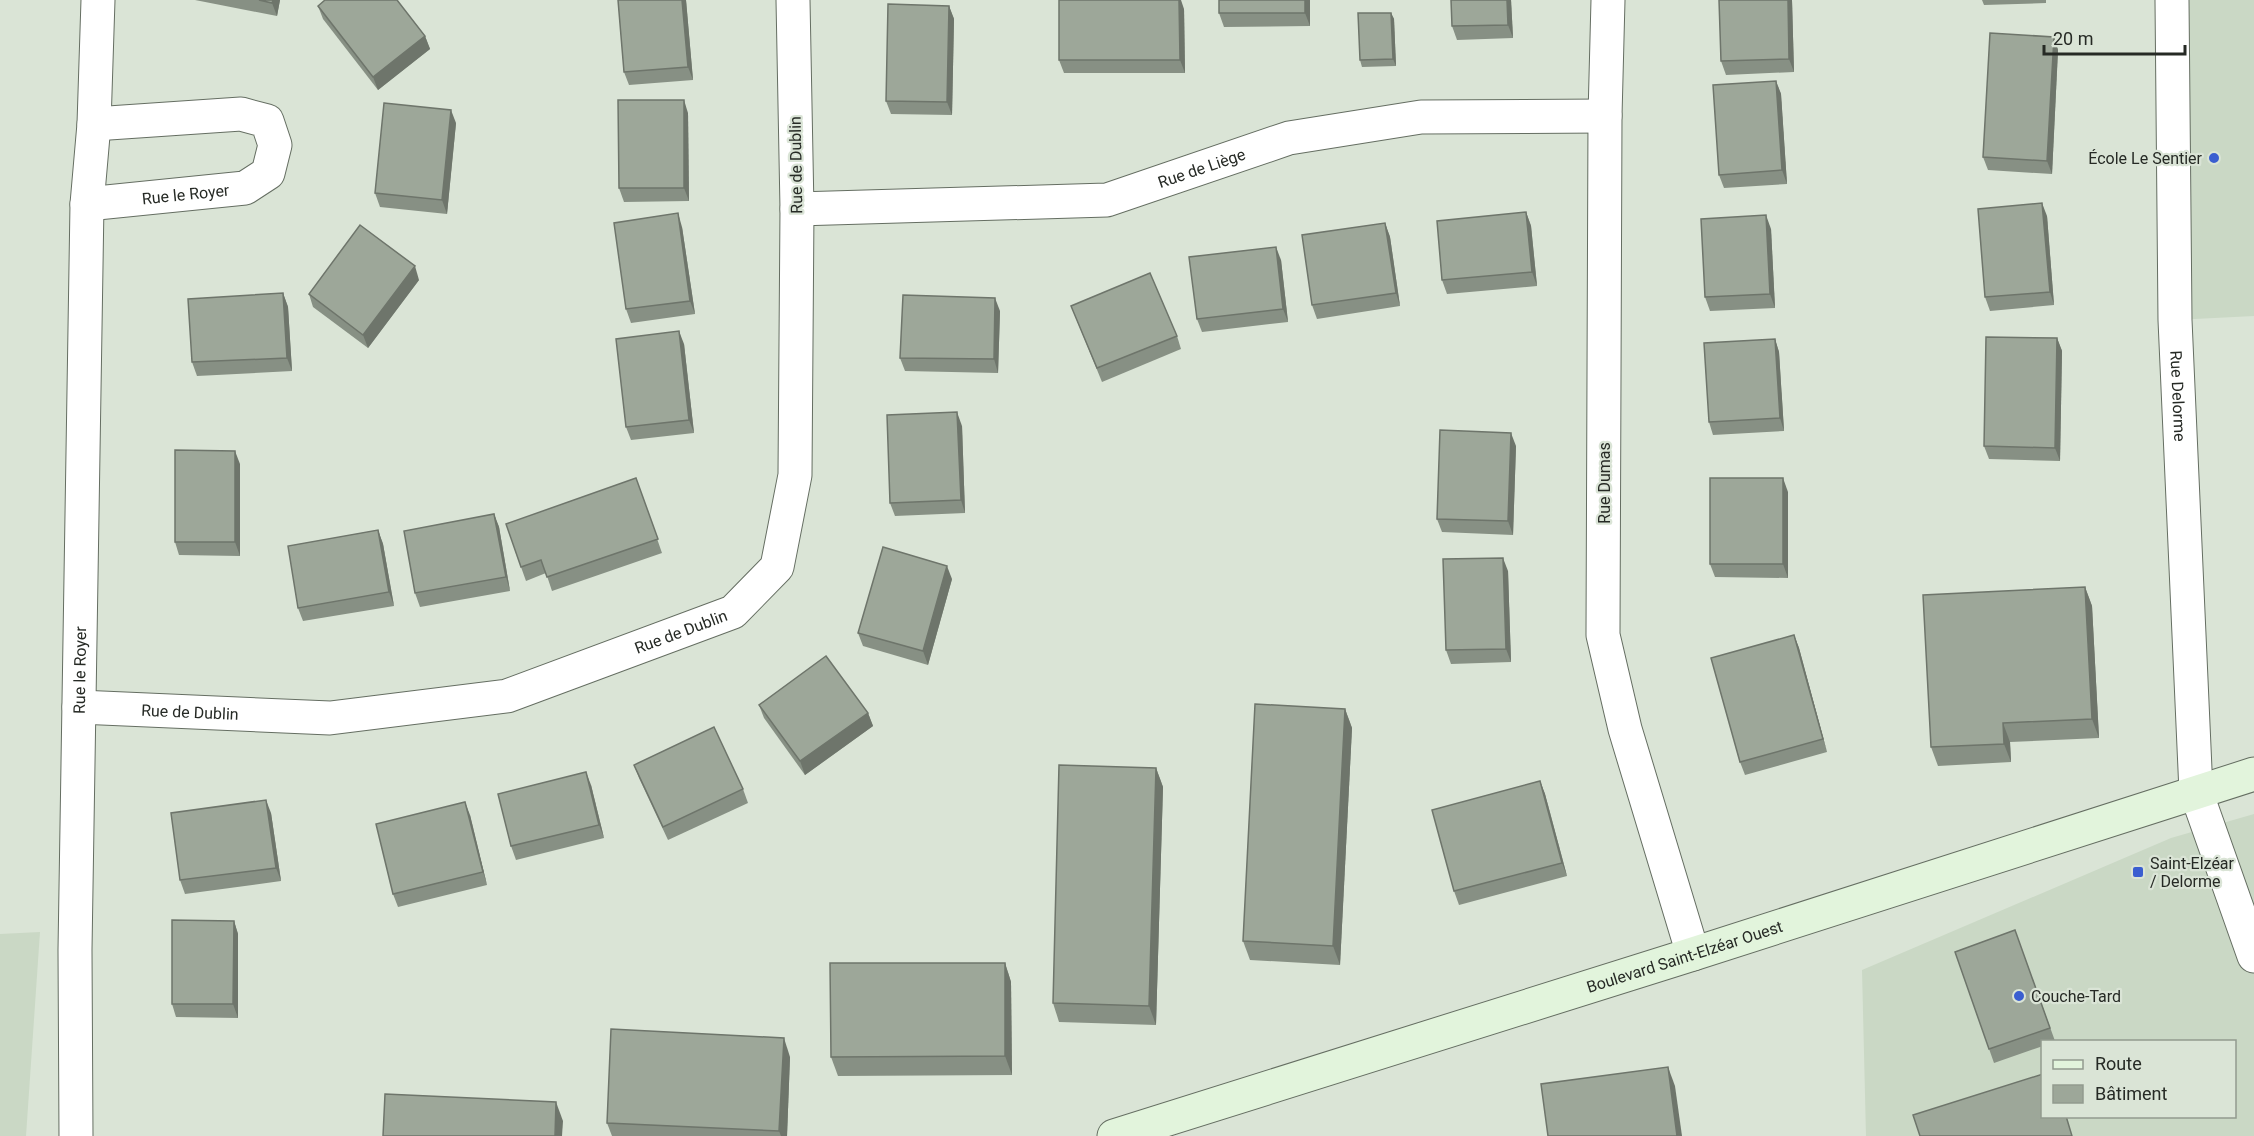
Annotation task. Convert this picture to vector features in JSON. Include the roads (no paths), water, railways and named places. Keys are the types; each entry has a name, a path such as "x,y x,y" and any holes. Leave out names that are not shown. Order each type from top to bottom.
{"street":[{"name":"Rue le Royer","path":"76,1136 75,950 87,204 94,124 98,0"},
{"name":"Rue de Dublin","path":"79,707 330,718 507,696 733,612 777,567 795,475 797,209 793,0"},
{"name":"Rue Dumas","path":"1608,0 1605,116 1603,635 1625,729 1693,954"},
{"name":"Rue Delorme","path":"2172,0 2175,320 2196,792 2254,956"},
{"name":"Rue le Royer","path":"87,204 245,188 268,173 275,145 267,121 241,114 94,124"},
{"name":"Rue de Liège","path":"797,209 1107,200 1289,138 1421,117 1605,116"},
{"name":"Boulevard Saint-Elzéar Ouest","path":"1114,1136 2254,774"}],"place":[{"name":"École Le Sentier","path":"2214,158"},
{"name":"Saint-Elzéar / Delorme","path":"2138,872"},
{"name":"Couche-Tard","path":"2019,996"}]}
